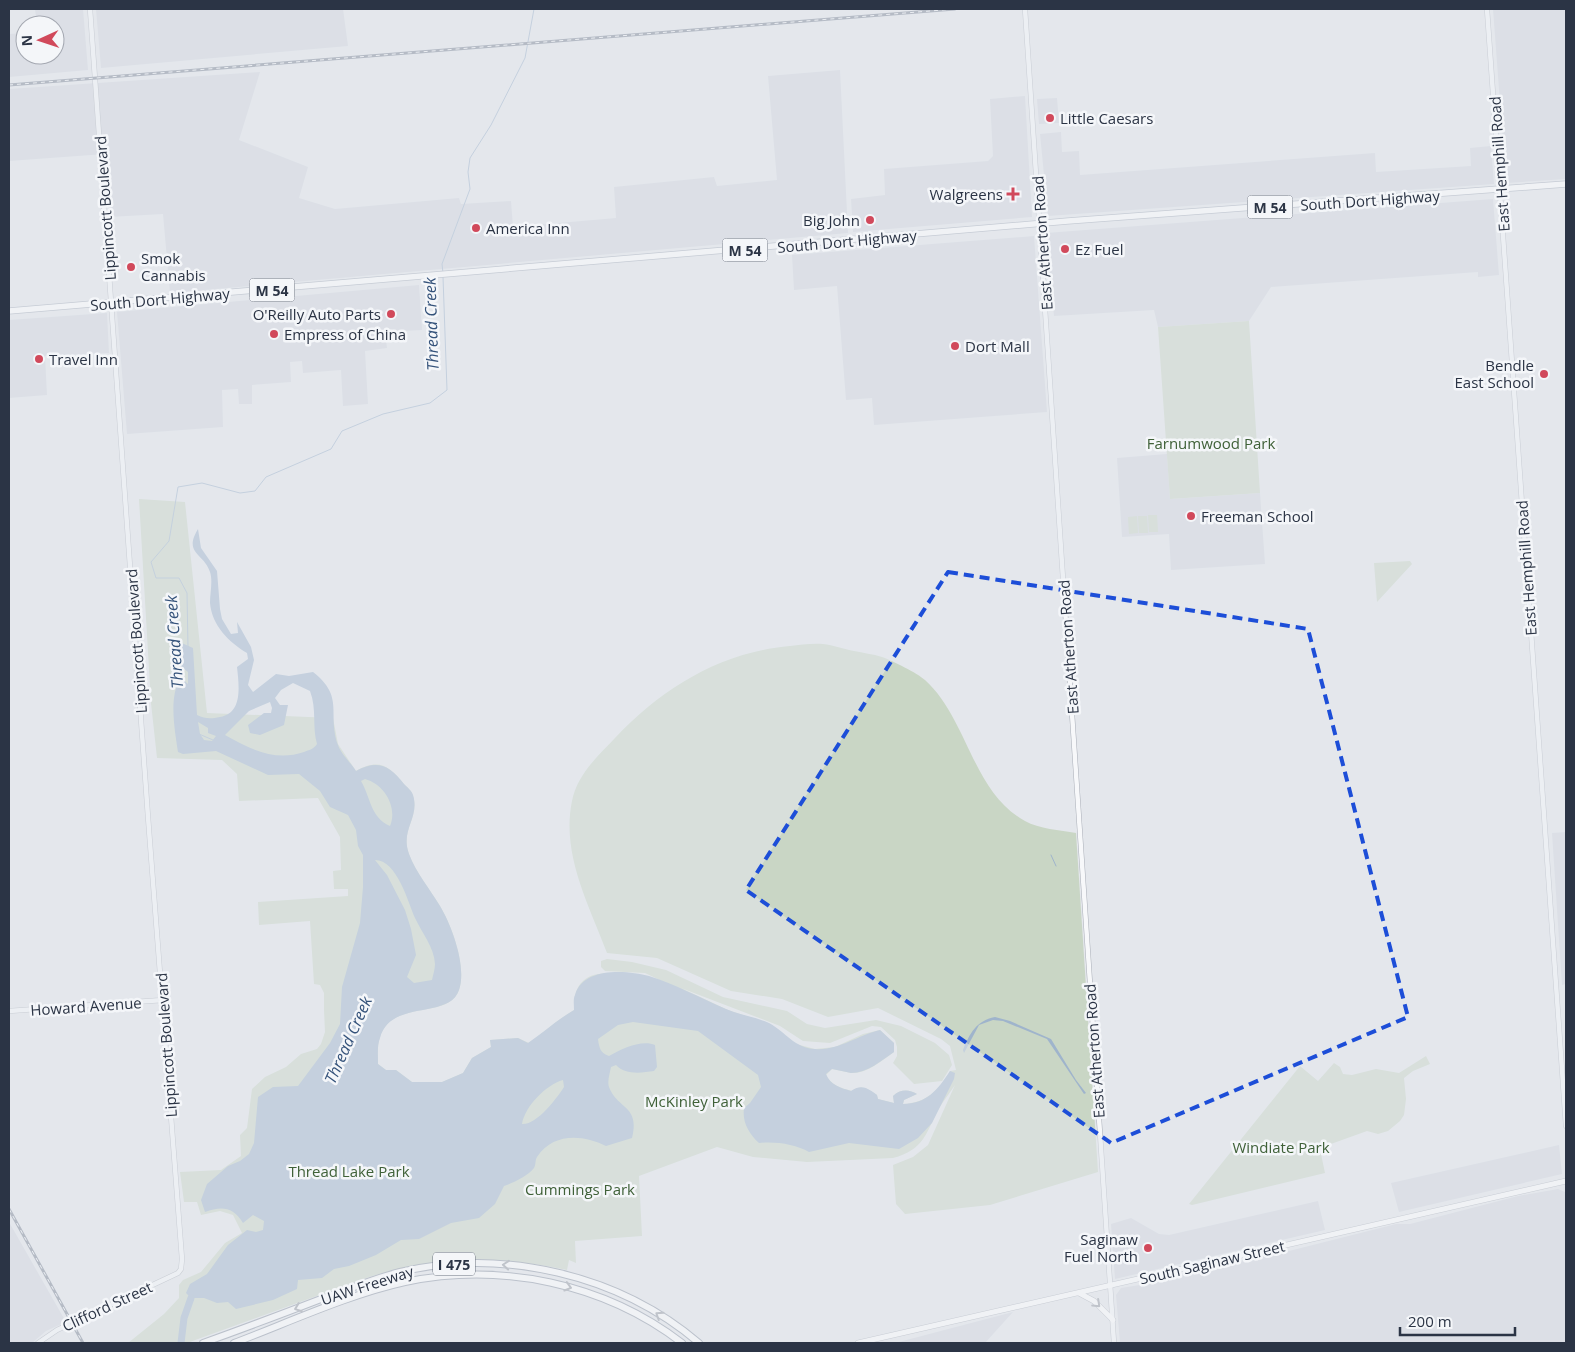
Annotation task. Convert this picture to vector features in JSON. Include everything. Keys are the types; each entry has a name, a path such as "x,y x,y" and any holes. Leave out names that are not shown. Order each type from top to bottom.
{"highway":[{"name":"UAW Freeway","path":"203,1343 387,1276 429,1267 478,1264 544,1270 596,1284 647,1307 699,1343"},
{"name":"UAW Freeway","path":"234,1343 387,1287 433,1278 478,1274 528,1278 581,1291 634,1313 682,1343"}],"main road":[{"name":"South Dort Highway","path":"9,311 1040,225 1092,219 1566,184"},
{"name":"South Saginaw Street","path":"858,1343 1566,1181"},
{"path":"1078,1292 1094,1301 1113,1320"}],"street":[{"name":"Lippincott Boulevard","path":"90,9 181,1244 181,1269 178,1273"},
{"name":"East Atherton Road","path":"1025,9 1114,1343"},
{"name":"East Hemphill Road","path":"1487,9 1566,1126"},
{"name":"Howard Avenue","path":"9,1011 162,1000"},
{"name":"Clifford Street","path":"38,1343 57,1330 178,1273"}],"highlighted area":[{"path":"948,572 1308,629 1408,1017 1111,1143 746,890"}],"shaded area":[{"path":"35,9 83,9 88,70 9,77 9,34 15,34 15,65 65,65 65,15 36,15"},
{"path":"96,9 343,9 348,46 101,68"},
{"path":"1493,9 1566,9 1566,179 1506,183"},
{"path":"840,70 848,233 170,293 163,214 109,217 105,154 9,161 9,89 260,72 239,140 308,167 299,198 335,209 459,198 461,204 511,201 513,227 616,218 614,187 714,177 717,186 777,180 768,76"},
{"path":"1025,96 1032,217 853,232 851,199 885,195 884,169 988,161 993,156 990,99"},
{"path":"1057,98 1059,123 1039,124 1037,99"},
{"path":"1061,132 1062,152 1079,151 1080,175 1375,153 1376,172 1471,166 1470,148 1491,146 1494,184 1048,216 1040,134"},
{"path":"1493,199 1499,275 1478,277 1478,272 1271,287 1249,321 1158,327 1154,310 1054,316 1046,233"},
{"path":"1034,236 1047,412 874,425 872,398 846,400 837,286 794,290 792,255"},
{"path":"419,285 422,330 385,332 387,348 365,351 368,404 343,406 341,370 303,373 302,361 290,362 291,382 252,385 252,404 239,404 238,389 222,390 223,427 127,434 117,312"},
{"path":"107,313 109,353 45,356 47,395 9,398 9,320"},
{"name":"Freeman School","path":"1167,454 1170,499 1260,493 1265,564 1171,570 1169,534 1122,537 1117,458"},
{"path":"1566,832 1566,984 1562,985 1552,833"},
{"path":"1559,1145 1562,1174 1399,1212 1391,1183"},
{"path":"1558,1189 1565,1192 1566,1204 1566,1343 1120,1343 1116,1295 1121,1288 1146,1284 1272,1253 1281,1253 1396,1224 1410,1224 1518,1196"},
{"path":"1318,1201 1325,1230 1115,1279 1111,1224 1131,1218 1159,1234 1169,1235"},
{"path":"9,1222 66,1322 46,1331 32,1343 9,1343"},
{"path":"1013,1312 985,1343 895,1343"}],"green space":[{"name":"Farnumwood Park","path":"1249,321 1260,493 1170,499 1158,327"},
{"path":"139,499 185,502 207,713 333,718 338,744 356,771 371,765 383,766 393,773 412,794 414,811 407,837 409,854 415,868 440,906 449,924 460,959 461,981 459,990 453,999 444,1005 407,1013 386,1025 379,1040 378,1064 386,1070 396,1070 412,1082 442,1082 463,1073 472,1058 491,1047 490,1040 518,1038 529,1043 574,1010 578,987 590,976 611,973 646,977 664,982 645,973 605,971 601,967 601,961 607,959 632,962 666,970 723,997 787,1011 807,1024 825,1028 876,1020 901,1026 935,1043 949,1055 952,1065 942,1081 914,1084 893,1063 897,1056 895,1040 881,1027 872,1026 830,1043 803,1041 780,1026 681,988 728,1010 770,1024 796,1044 815,1049 835,1047 863,1034 880,1030 894,1043 894,1052 863,1071 851,1073 832,1069 826,1075 834,1084 840,1087 852,1091 865,1088 877,1095 878,1099 894,1103 893,1096 902,1091 911,1091 917,1094 904,1100 903,1104 918,1101 931,1095 950,1071 956,1070 950,1046 941,1039 878,1008 828,1017 782,999 731,991 657,958 607,953 585,898 573,860 570,821 572,801 578,783 601,752 652,703 694,676 740,656 790,646 827,645 882,657 905,667 925,680 951,714 981,774 1007,808 1031,824 1043,828 1076,833 1098,1172 990,1205 905,1214 896,1204 893,1165 913,1157 928,1145 955,1085 939,1108 927,1133 918,1145 903,1155 893,1158 807,1162 753,1157 717,1147 639,1176 642,1236 575,1241 576,1263 569,1260 567,1270 542,1265 492,1260 468,1260 419,1265 369,1277 187,1343 128,1343 164,1314 179,1298 179,1285 183,1280 201,1272 225,1243 242,1233 233,1215 220,1211 201,1215 197,1202 184,1202 180,1172 221,1170 241,1156 240,1135 247,1128 252,1089 265,1077 286,1067 301,1054 317,1049 325,1032 324,993 320,985 314,984 310,921 259,925 258,902 348,896 348,889 334,889 333,871 341,870 340,837 318,798 239,801 237,774 222,760 157,758 151,703"},
{"path":"1148,515 1157,515 1158,532 1149,532"},
{"path":"1137,516 1138,533 1129,534 1128,517"},
{"path":"1138,516 1147,516 1148,533 1139,533"},
{"path":"1410,561 1412,564 1377,602 1374,563"},
{"name":"Windiate Park","path":"1426,1056 1430,1064 1413,1071 1404,1078 1406,1099 1404,1115 1400,1121 1388,1131 1378,1134 1367,1131 1317,1149 1321,1154 1325,1173 1192,1205 1189,1204 1300,1066 1318,1081 1334,1063 1340,1067 1343,1074 1352,1075 1376,1069 1399,1073"}],"water":[{"name":"Thread Lake Park","path":"198,529 201,548 217,571 222,619 231,634 238,633 237,622 251,647 254,660 248,685 253,692 276,674 289,676 313,672 329,689 332,698 335,734 338,745 341,752 356,771 371,765 383,766 394,773 413,795 414,810 407,837 409,854 415,868 440,906 449,924 460,959 461,981 459,990 453,999 444,1005 395,1018 386,1026 379,1041 378,1064 386,1070 396,1070 412,1082 442,1082 463,1073 472,1058 491,1047 490,1040 518,1038 528,1043 574,1010 575,995 587,979 606,973 629,972 659,979 726,1009 769,1023 796,1043 808,1048 832,1048 880,1030 894,1043 894,1052 863,1071 851,1073 832,1069 826,1074 828,1078 836,1086 843,1089 851,1091 861,1087 870,1090 877,1095 878,1099 894,1103 893,1096 899,1092 911,1091 917,1094 904,1100 903,1104 925,1099 936,1090 950,1071 955,1073 954,1079 932,1123 918,1138 899,1149 849,1143 809,1152 785,1144 759,1143 752,1136 744,1118 744,1108 750,1103 761,1087 758,1075 698,1031 633,1022 618,1025 598,1039 600,1049 606,1055 609,1056 638,1044 650,1043 655,1045 657,1067 654,1071 629,1072 616,1065 611,1067 608,1080 609,1087 618,1100 631,1113 634,1127 632,1138 606,1146 579,1138 569,1138 552,1143 537,1157 535,1167 520,1179 504,1186 495,1204 479,1218 451,1223 419,1239 401,1240 376,1255 349,1266 334,1269 322,1278 298,1280 297,1289 273,1300 236,1309 228,1302 217,1303 204,1298 191,1298 186,1293 190,1284 207,1274 228,1245 247,1230 256,1232 263,1230 264,1221 253,1215 243,1223 235,1214 227,1209 205,1212 201,1200 207,1184 228,1166 240,1161 249,1154 254,1143 258,1097 273,1087 298,1086 330,1043 340,1024 342,987 360,923 363,887 363,855 358,846 356,830 348,815 330,807 320,791 299,774 268,775 216,751 183,754 178,752 175,734 175,694 181,678 188,684 188,672 178,664 170,646 175,640 193,648 197,715 205,718 220,717 233,710 239,690 237,667 248,659 247,653 222,633 214,619 210,603 211,576 207,566 194,549 194,537","holes":["293,683 310,691 317,744 314,747 293,755 273,755 253,749 225,735 249,711 270,702 271,713 264,713 248,725 250,733 260,735 284,725 288,705 280,705 275,698 281,690","198,722 208,728 208,733 216,736 212,741 204,740 200,734","365,779 372,782 388,797 392,811 390,826 378,818 361,781","375,860 383,862 390,867 401,883 434,958 435,964 432,980 414,983 407,977 416,955 405,910 387,875","563,1080 564,1087 546,1110 534,1120 522,1124 527,1110 532,1103 550,1086"]},
{"path":"995,1017 1010,1021 1051,1039 1086,1093 1084,1094 1047,1039 1003,1021 993,1020 979,1025 964,1053 963,1050 974,1029 983,1021"}],"waterway":[{"name":"Thread Creek","path":"443,273 442,264 470,189 468,172 470,158 491,125 525,58 534,9"},
{"name":"Thread Creek","path":"188,647 187,593 179,578 156,578 151,562 169,541 178,487 202,483 240,493 255,491 266,477 331,449 342,431 383,414 430,403 447,390 443,277"},
{"name":"Thread Creek","path":"199,734 213,740"},
{"path":"1051,855 1056,866"},
{"name":"Thread Creek","path":"181,1343 184,1318 191,1298"}],"railway":[{"path":"9,85 955,9"},
{"path":"9,1209 83,1343"}],"place":[{"name":"Little Caesars","path":"1050,118"},
{"name":"Walgreens","path":"1013,194"},
{"name":"Big John","path":"870,220"},
{"name":"America Inn","path":"476,228"},
{"name":"Ez Fuel","path":"1065,249"},
{"name":"Smok Cannabis","path":"131,267"},
{"name":"O'Reilly Auto Parts","path":"391,314"},
{"name":"Empress of China","path":"274,334"},
{"name":"Dort Mall","path":"955,346"},
{"name":"Travel Inn","path":"39,359"},
{"name":"Bendle East School","path":"1544,374"},
{"name":"Freeman School","path":"1191,516"},
{"name":"Saginaw Fuel North","path":"1148,1248"}],"park label":[{"name":"McKinley Park","path":"694,1101"},
{"name":"Cummings Park","path":"580,1189"}]}
